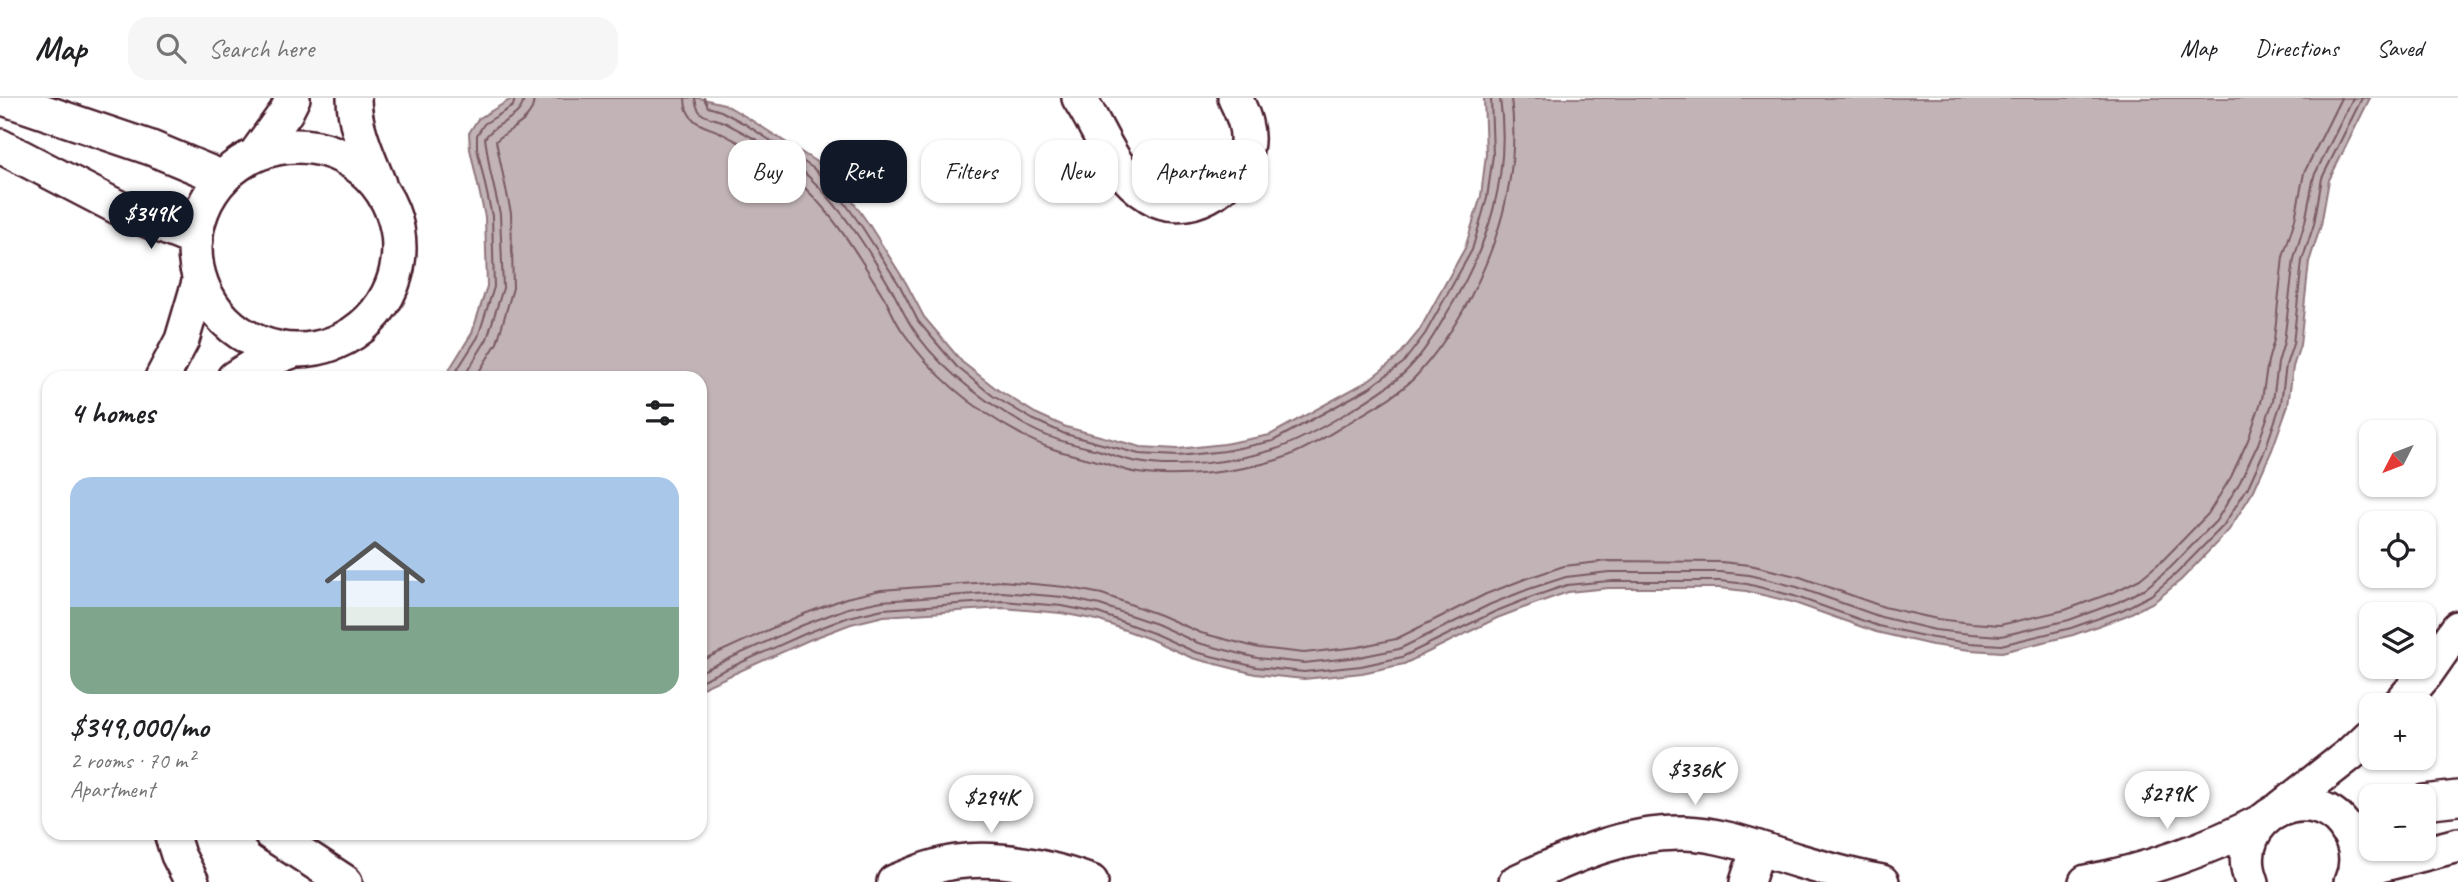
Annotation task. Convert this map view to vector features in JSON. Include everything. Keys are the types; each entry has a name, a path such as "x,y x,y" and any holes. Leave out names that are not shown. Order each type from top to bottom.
{"street":[{"path":"292,351 262,344 235,329 214,307 200,279 195,240 204,207 223,178 255,155 293,98"},
{"path":"245,371 292,351 324,347 354,334 377,313 393,285 400,253 396,222 367,155 354,98"},
{"path":"1079,98 1105,148 1128,179 1152,198 1177,205 1198,201 1219,190 1237,170 1246,148 1246,120 1235,98"},
{"path":"15,101 150,148 223,178"},
{"path":"255,155 282,147 311,147 330,152 364,170 383,192"},
{"path":"2,148 127,212 195,240"},
{"path":"166,371 182,340 200,279"},
{"path":"2409,693 2458,628"},
{"path":"2252,882 2247,864 2253,834 2271,815 2359,746"},
{"path":"2333,815 2340,778 2359,747"},
{"path":"2436,801 2458,798"},
{"path":"2087,882 2169,859 2232,836 2271,815 2299,804 2317,807 2333,815 2345,827 2353,842 2356,859 2351,882"},
{"path":"2333,815 2359,814"},
{"path":"1516,882 1575,869 1614,842 1684,832 1722,838 1851,876 1882,882"},
{"path":"173,840 192,882"},
{"path":"281,840 345,882"},
{"path":"2357,882 2376,866 2458,845"},
{"path":"1747,882 1758,848"},
{"path":"894,882 927,869 958,862 1024,863 1074,879"}],"water":[{"path":"513,98 699,98 724,104 782,140 728,140 728,203 806,203 806,155 820,165 820,203 854,203 906,283 924,317 962,362 998,390 1035,413 1066,427 1141,447 1178,449 1270,435 1366,382 1397,358 1419,331 1465,248 1481,196 1486,154 1484,98 2370,98 2329,180 2321,225 2309,262 2300,345 2293,367 2288,405 2272,450 2254,490 2229,530 2181,580 2154,602 2073,635 2002,652 1932,645 1876,632 1792,602 1746,591 1719,588 1609,588 1568,592 1534,604 1497,618 1404,664 1362,673 1304,679 1255,674 1192,658 1097,620 1061,613 1003,608 884,616 851,624 707,686 707,371 448,371 472,333 487,286 485,217 469,133 478,119"}]}
